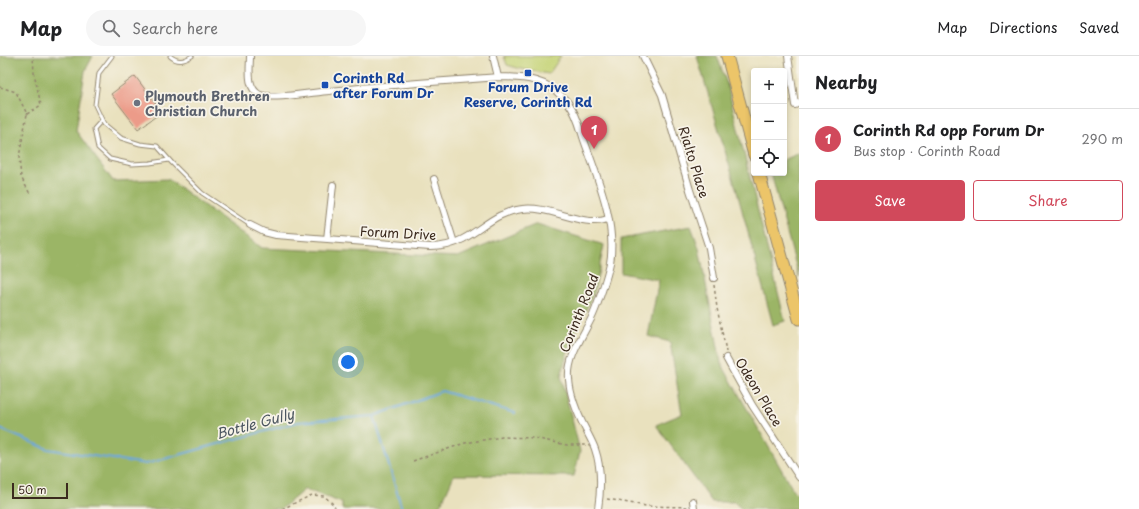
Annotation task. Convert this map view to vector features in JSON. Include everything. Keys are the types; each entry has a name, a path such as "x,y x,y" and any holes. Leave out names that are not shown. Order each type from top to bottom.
{"highway":[{"path":"727,56 751,144"},
{"path":"760,176 799,319"}],"street":[{"name":"Corinth Road","path":"250,56 250,80 252,86 254,91 266,97 498,77 514,77 543,83 555,90 569,104 575,115 595,173 608,219 612,249 610,264 593,314 575,350 569,368 570,389 579,416 595,449 601,489 598,509"},
{"path":"493,56 498,77"},
{"name":"Rialto Place","path":"643,56 662,96 709,248 714,278"},
{"path":"788,56 795,105 799,103"},
{"path":"434,179 454,243"},
{"path":"327,239 333,185"},
{"name":"Forum Drive","path":"250,224 270,234 439,247 463,239 500,215 523,209 533,208 545,210 586,220 603,221 608,219"},
{"name":"Odeon Place","path":"726,358 752,405 799,477"}],"lane":[{"path":"112,56 99,73 95,105 104,124 121,138 140,144 157,146 202,193 250,224"},
{"path":"170,56 175,60 184,61 192,56"},
{"path":"102,120 94,129 98,148 110,159 132,164 169,160"}],"path":[{"path":"27,114 41,105 34,73 33,56"},
{"path":"0,87 16,92 27,114 19,158 21,177 30,194"},
{"path":"714,278 717,308 726,358"},
{"path":"413,461 465,443 502,437 534,438 567,445 593,444"},
{"path":"282,509 312,494 324,496 334,505 335,509"},
{"path":"607,499 646,506 694,506"}],"green space":[{"path":"0,56 93,56 85,71 76,131 113,181 168,179 262,248 458,257 537,224 604,245 594,293 570,343 561,376 580,451 574,476 454,475 439,509 342,509 342,503 305,489 281,509 0,509"},
{"path":"504,56 561,56 549,74 507,65"},
{"path":"697,56 717,56 727,84 785,321 773,325 736,188"},
{"path":"799,153 799,277 772,176 787,176 787,159"},
{"path":"691,226 699,248 721,363 793,490 799,496 799,509 742,509 734,502 712,502 656,425 682,414 670,342 648,336 659,280 621,273 621,239"}],"building":[{"name":"Plymouth Brethren Christian Church","path":"135,76 162,112 138,129 111,94"}],"waterway":[{"name":"Bottle Gully","path":"0,429 48,449 146,464 298,422 374,416 442,391 515,413"},
{"path":"374,416 402,509"}],"place":[{"name":"Forum Drive Reserve, Corinth Rd","path":"528,73"},
{"name":"Corinth Rd after Forum Dr","path":"325,85"},
{"name":"Plymouth Brethren Christian Church","path":"137,103"},
{"name":"Corinth Rd opp Forum Dr","path":"594,149"}]}
